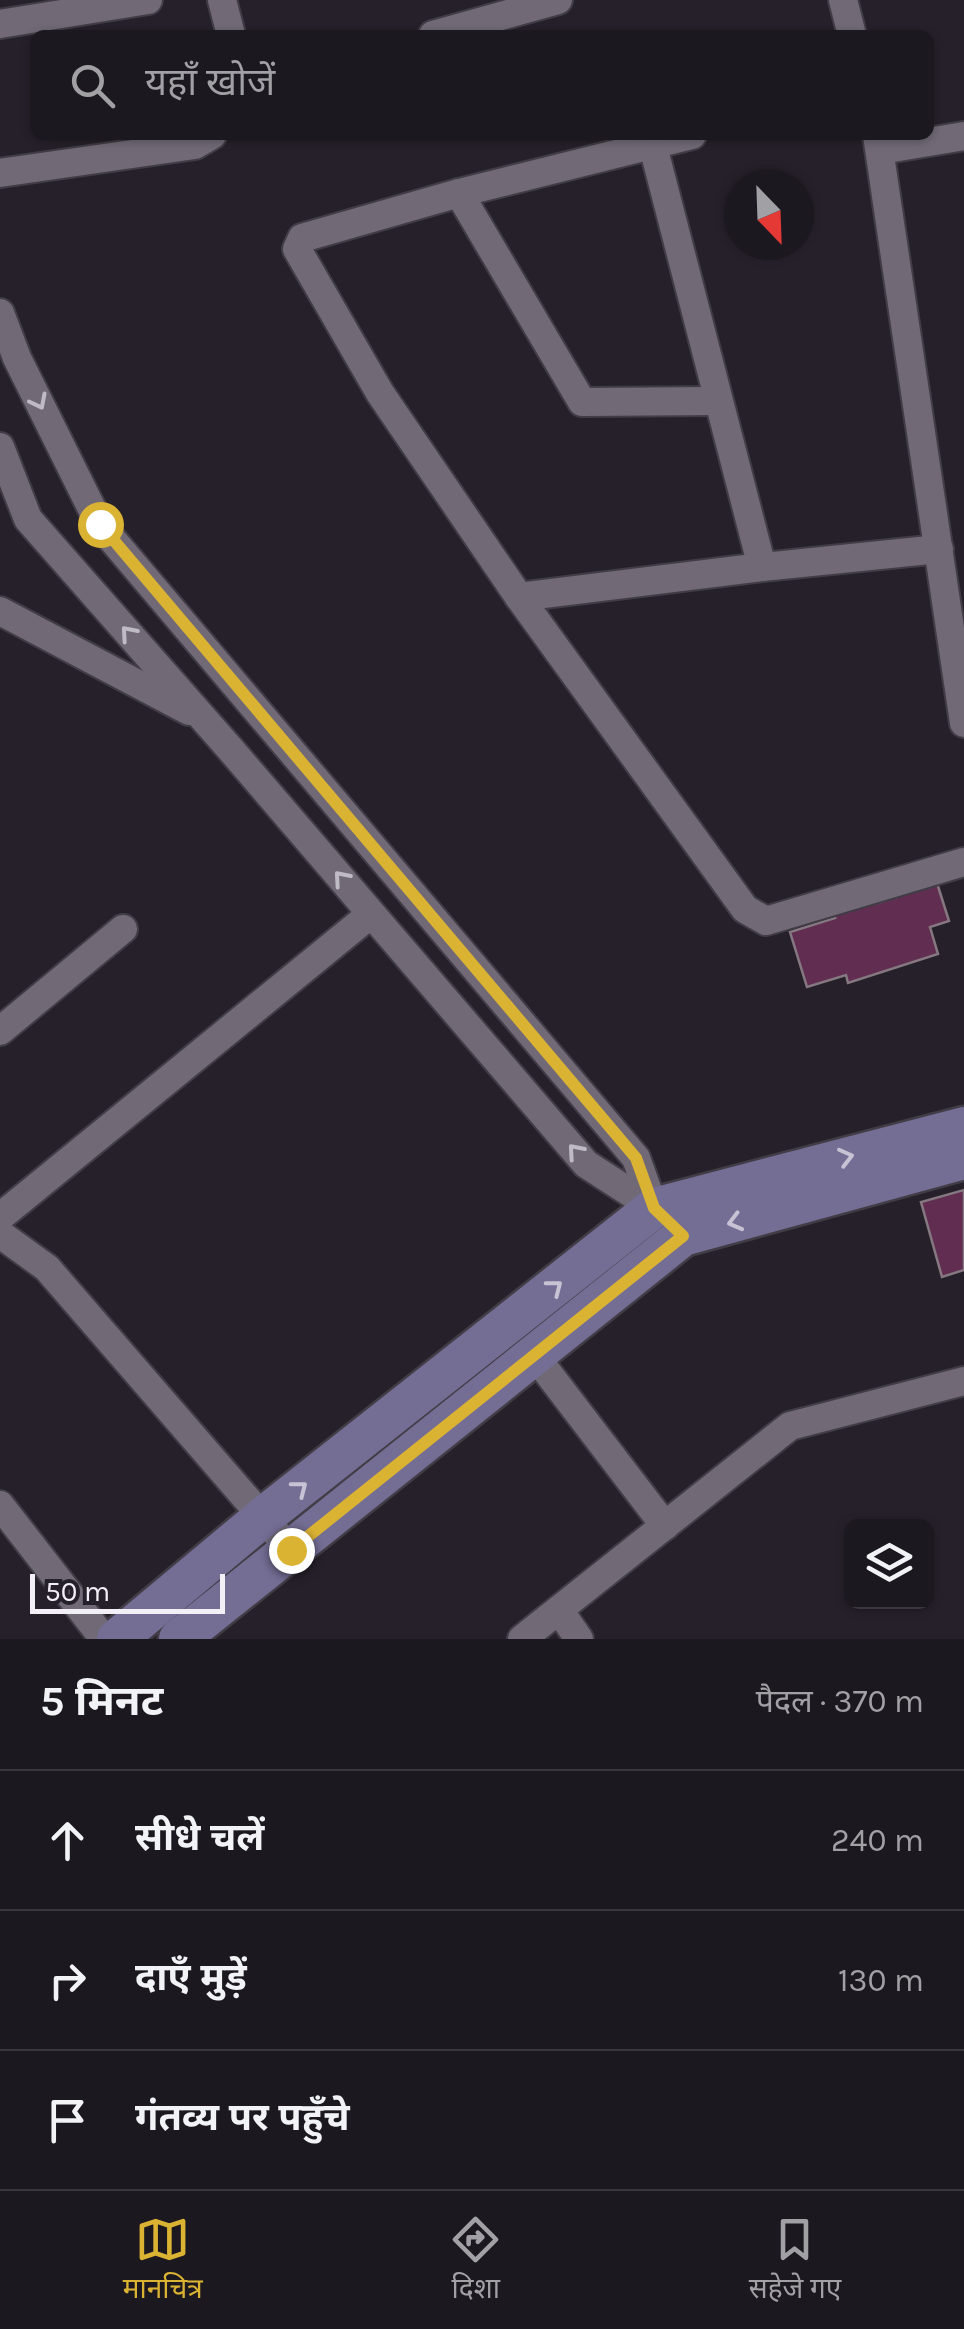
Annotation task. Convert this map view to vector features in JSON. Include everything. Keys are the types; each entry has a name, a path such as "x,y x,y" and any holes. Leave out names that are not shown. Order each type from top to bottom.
{"street":[{"path":"0,24 148,0"},
{"path":"222,0 230,30"},
{"path":"451,30 558,0"},
{"path":"844,0 851,30"},
{"path":"934,138 964,136"},
{"path":"0,173 196,145 204,140"},
{"path":"675,140 458,193 302,238 297,249 380,393 519,596 745,910 766,921 964,862"},
{"path":"915,140 879,143 964,723"},
{"path":"654,146 762,567"},
{"path":"458,193 582,402 718,401"},
{"path":"0,313 18,358 100,524 636,1158 654,1208"},
{"path":"0,447 28,519 586,1164 654,1208 683,1236"},
{"path":"519,596 939,549"},
{"path":"0,611 204,720"},
{"path":"0,1217 371,914"},
{"path":"0,1031 123,929"},
{"path":"116,1639 262,1518 654,1208 964,1126"},
{"path":"179,1639 683,1236 964,1159"},
{"path":"0,1234 47,1268 291,1550"},
{"path":"535,1356 665,1526"},
{"path":"522,1639 790,1426 964,1381"},
{"path":"0,1505 104,1639"},
{"path":"558,1610 579,1639"}],"building":[{"path":"937,883 949,921 930,927 938,954 848,983 846,975 807,987 790,932 835,918 830,905 874,892 878,903"},
{"path":"964,1190 964,1270 942,1277 921,1202"}],"route":[{"path":"100,524 636,1158 654,1208 683,1236 291,1550"}]}
